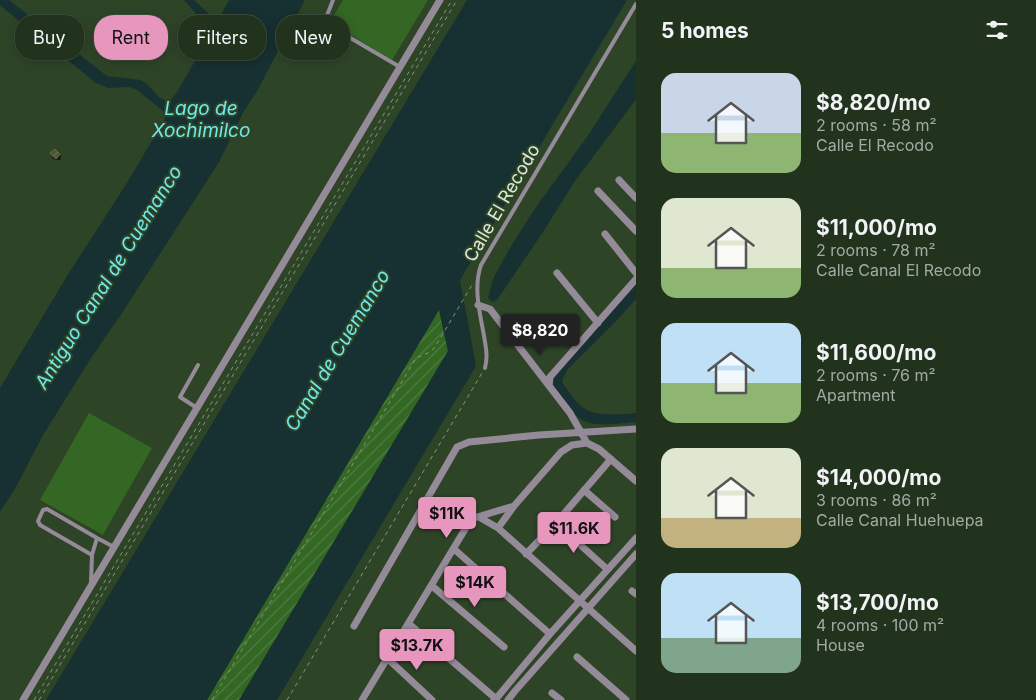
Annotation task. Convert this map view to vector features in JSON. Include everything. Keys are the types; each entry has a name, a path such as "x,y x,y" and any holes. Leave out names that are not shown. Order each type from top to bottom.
{"street":[{"path":"22,700 440,0"},
{"path":"619,180 636,198"},
{"path":"598,191 636,231"},
{"path":"605,234 636,273"},
{"path":"557,273 598,323"},
{"path":"549,385 552,374 636,279"},
{"path":"478,305 490,309 570,413 587,443"},
{"path":"354,626 457,447 468,442 636,429"},
{"path":"498,528 514,506 562,452 572,445 587,443 599,449 636,481"},
{"path":"526,554 556,523 611,459"},
{"path":"584,490 615,517"},
{"path":"363,700 470,521 479,516 514,506"},
{"path":"479,516 498,528 636,651"},
{"path":"556,523 607,569"},
{"path":"409,624 495,699 636,538"},
{"path":"454,549 550,634"},
{"path":"508,700 636,554"},
{"path":"432,586 504,647"},
{"path":"577,657 626,700"},
{"path":"387,658 432,700"},
{"path":"552,693 561,700"}],"lane":[{"path":"333,0 326,18 330,26 400,67"},
{"name":"Calle El Recodo","path":"485,368 488,358 478,305 477,276 481,265 636,4"},
{"path":"197,408 180,397 198,365"},
{"path":"92,555 40,525 38,521 43,510 47,509 114,547"},
{"path":"91,586 92,555 97,538"}],"path":[{"path":"34,700 452,0"},
{"path":"39,700 458,0"},
{"path":"212,700 416,358 430,352 435,347 477,276"},
{"path":"287,700 485,368"}],"green space":[{"path":"343,0 428,0 392,60 350,34 350,15 334,15"},
{"path":"439,309 448,351 239,700 207,700"},
{"path":"89,413 152,448 103,535 40,500"}],"water":[{"name":"Lago de Xochimilco","path":"0,0 9,0 28,15 15,15 15,18 0,5"},
{"name":"Lago de Xochimilco","path":"184,0 194,0 211,15 197,15"},
{"name":"Lago de Xochimilco","path":"229,0 305,0 297,15 276,15 276,55 244,111 219,162 91,358 43,435 15,489 0,512 0,388 165,119 163,111 136,89 129,87 108,88 96,83 68,60 84,60 84,58 107,76 141,80 159,97 166,101 172,99 196,60 266,60 266,15 221,15"},
{"name":"Canal de Cuemanco","path":"467,0 627,0 460,280 476,366 277,700 239,700 448,351 439,310 207,700 46,700"},
{"path":"636,61 636,99 575,181 497,300 492,302 488,298 493,279 511,246 536,207 587,137"},
{"path":"636,283 636,299 567,370 562,380 576,401 587,410 600,414 636,413 636,422 607,424 586,422 576,415 556,391 553,383 554,377"}],"building":[{"path":"55,149 60,154 56,159 50,153"}],"water label":[{"name":"Antiguo Canal de Cuemanco","path":"108,277"}]}
